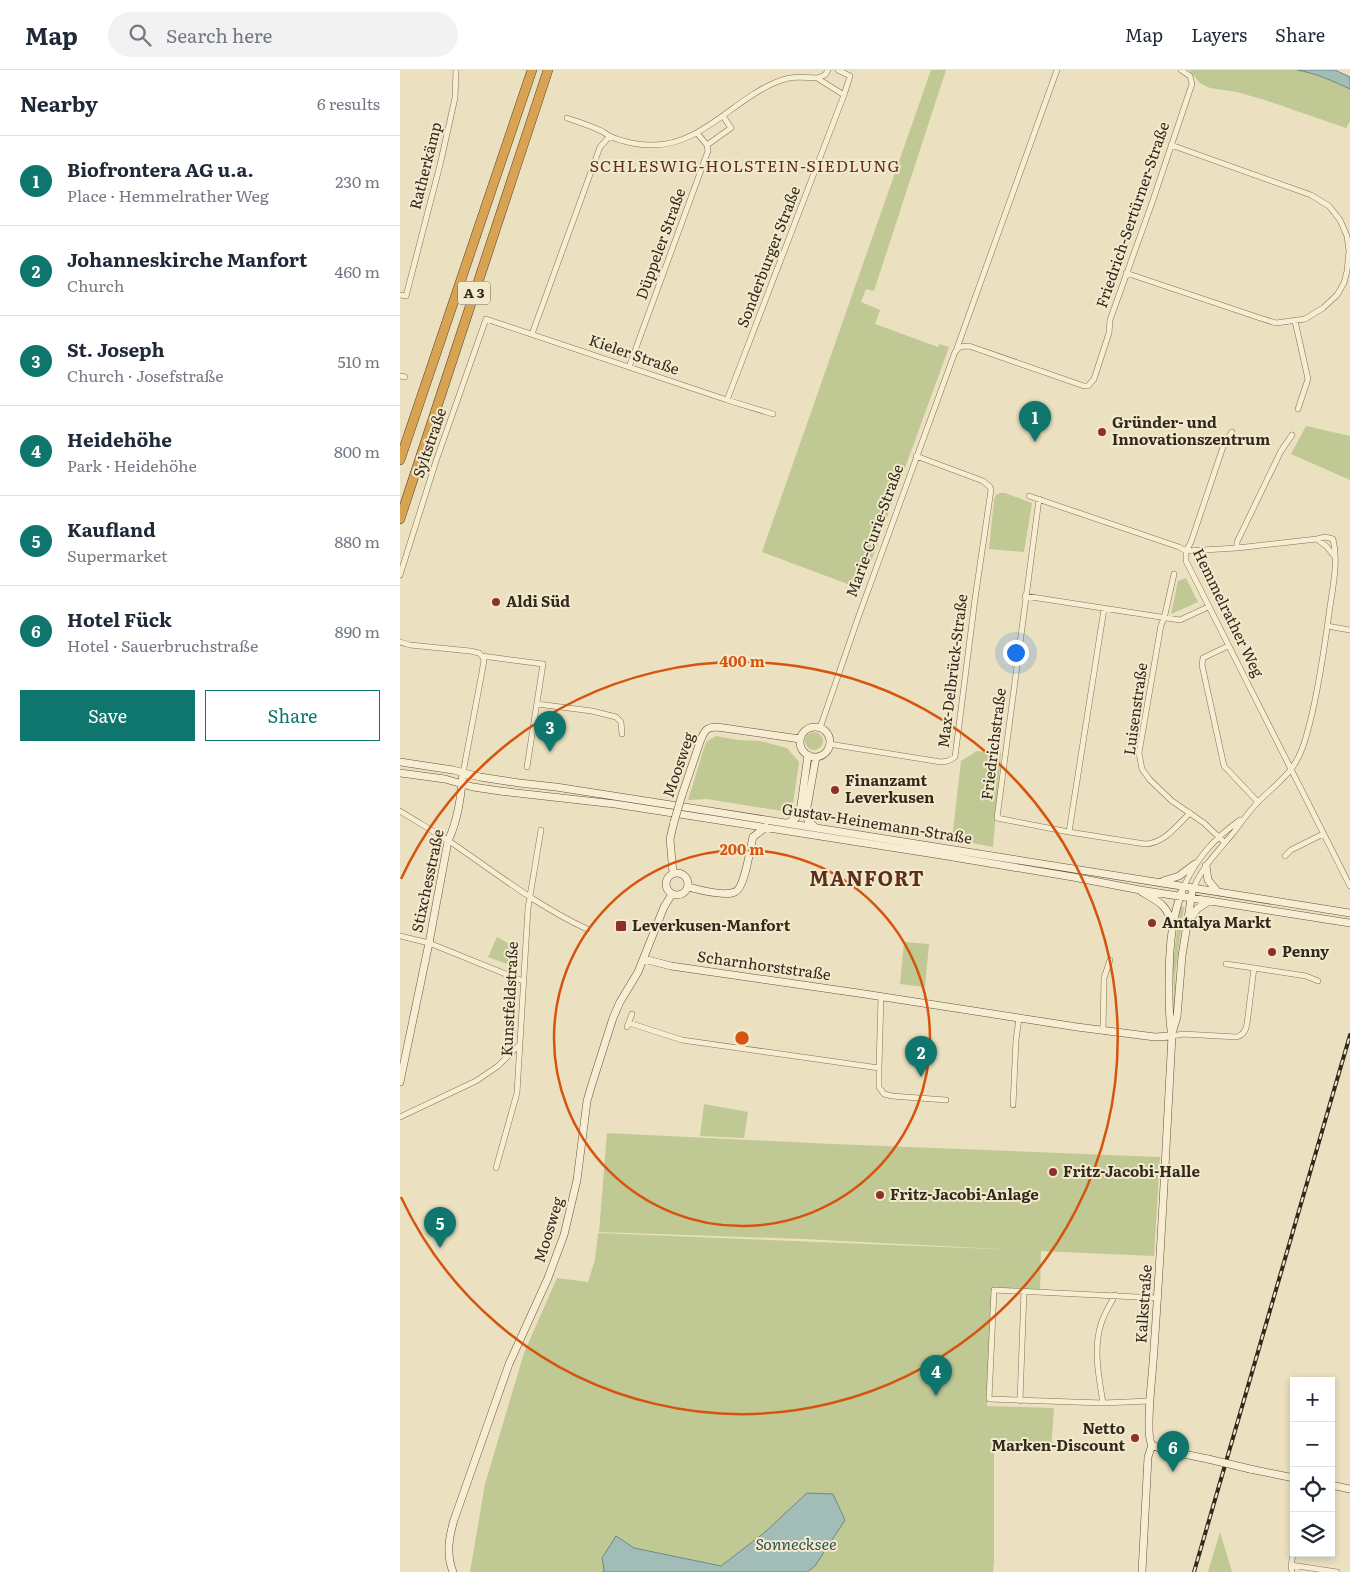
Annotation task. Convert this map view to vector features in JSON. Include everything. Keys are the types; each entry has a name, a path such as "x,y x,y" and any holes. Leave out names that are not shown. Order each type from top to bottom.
{"highway":[{"name":"A 3","path":"400,460 531,70"},
{"name":"A 3","path":"400,520 543,83 549,70"}],"street":[{"name":"Ratherkämp","path":"403,296 440,164 455,98 456,70"},
{"path":"567,118 629,142 648,146 662,145 680,141 697,133 762,89 780,80 796,77 817,78 825,75 828,70"},
{"name":"Sonderburger Straße","path":"728,400 844,95 850,76 838,70"},
{"name":"Marie-Curie-Straße","path":"820,728 916,456 959,347 1057,70"},
{"name":"Friedrich-Sertürner-Straße","path":"959,347 969,346 1078,384 1088,386 1094,379 1109,333 1110,320 1192,84 1190,76 1182,70"},
{"path":"817,78 844,95"},
{"path":"697,133 708,145 731,128 723,116"},
{"path":"532,334 600,147 610,136"},
{"name":"Düppeler Straße","path":"629,367 708,151 708,145"},
{"path":"1126,273 1276,323 1305,319 1323,308 1337,295 1344,283 1349,250 1340,220 1329,206 1311,195 1171,145"},
{"name":"Kieler Straße","path":"486,319 773,414"},
{"name":"Syltstraße","path":"400,575 436,461 486,319"},
{"path":"1295,321 1308,379 1298,409"},
{"path":"1186,551 1191,542 1224,444 1232,432"},
{"path":"1237,548 1237,542 1276,461 1292,435"},
{"name":"Max-Delbrück-Straße","path":"829,744 942,762 948,762 955,757 991,490 983,481 916,456"},
{"name":"Hemmelrather Weg","path":"1029,496 1186,551 1186,561 1208,607 1350,886"},
{"name":"Friedrichstraße","path":"1039,499 997,818 1145,844 1160,841 1190,813"},
{"path":"1186,551 1317,540 1325,537 1333,539 1335,547 1321,670 1311,718 1298,758 1290,770 1258,802 1224,842 1206,866 1194,887"},
{"path":"1317,540 1327,547 1335,557"},
{"name":"Luisenstraße","path":"1174,574 1161,625 1139,754 1142,769 1150,780 1172,801 1204,822 1224,842"},
{"path":"1026,596 1180,620 1208,607"},
{"path":"1069,832 1104,609"},
{"path":"1327,626 1350,630"},
{"path":"400,642 410,645 470,650 480,653 484,660 463,773"},
{"path":"1228,646 1203,658 1202,665 1224,766 1258,802"},
{"path":"482,656 543,664 527,767"},
{"path":"537,704 592,711 616,717 621,722 622,734"},
{"name":"Moosweg","path":"674,873 670,839 682,795 704,731 709,727 717,726 800,739"},
{"path":"811,727 820,728 828,736 829,744 826,751 812,756 801,749 801,735 811,727"},
{"path":"788,823 796,818 800,812 812,756"},
{"path":"812,756 806,813 808,821 815,828"},
{"name":"Gustav-Heinemann-Straße","path":"400,762 519,783 788,823 1350,913"},
{"name":"Gustav-Heinemann-Straße","path":"400,773 500,791 615,804 766,827 1073,877 1140,890 1350,923"},
{"name":"Stixchesstraße","path":"400,1082 448,841 453,831 463,773"},
{"path":"400,811 448,841 529,897 562,917 587,929"},
{"path":"1161,882 1179,876 1195,864 1219,837 1245,817"},
{"path":"742,824 753,837"},
{"path":"688,887 721,894 737,892 742,883 753,837 766,827"},
{"name":"Kunstfeldstraße","path":"496,1168 517,1093 529,897 541,830"},
{"path":"1285,856 1291,850 1323,834"},
{"path":"1184,886 1195,864"},
{"path":"1206,866 1208,880 1217,892"},
{"path":"674,873 681,874 687,879 688,887 681,894 672,894 666,888 666,883 674,873"},
{"name":"Kalkstraße","path":"1172,1036 1169,1022 1169,974 1173,925 1184,886"},
{"name":"Kalkstraße","path":"1142,1572 1148,1456 1152,1445 1149,1442 1150,1401 1161,1250 1172,1036 1177,1017 1180,974 1194,887"},
{"path":"1140,890 1163,904 1168,911 1173,925"},
{"name":"Moosweg","path":"453,1572 448,1550 451,1529 509,1364 561,1246 575,1189 584,1123 592,1084 613,1018 638,972 664,907 672,894"},
{"path":"1187,923 1197,909 1210,901"},
{"path":"400,936 429,943 523,981"},
{"name":"Scharnhorststraße","path":"644,958 671,966 1019,1018 1155,1037 1172,1036"},
{"path":"1103,1030 1104,978 1110,960"},
{"path":"1226,964 1306,976 1318,982"},
{"path":"1172,1036 1183,1034 1240,1036 1246,1029 1254,968"},
{"path":"880,996 879,1068 880,1087 884,1094 946,1100"},
{"path":"632,1014 628,1025 682,1040 879,1068"},
{"path":"1013,1105 1019,1018"},
{"path":"400,1117 476,1081 498,1066 519,1045"},
{"path":"1150,1401 1103,1403 989,1400 994,1290 1158,1298"},
{"path":"1020,1401 1024,1291"},
{"path":"1103,1403 1098,1372 1097,1344 1100,1324 1115,1295"},
{"path":"1152,1445 1164,1450 1290,1477"},
{"path":"1335,1486 1350,1489"},
{"path":"1292,1572 1293,1557"},
{"path":"1291,1566 1337,1572"}],"green space":[{"path":"931,70 946,70 874,291 866,289 861,302 880,310 875,324 938,347 939,344 949,347 861,589 762,552"},
{"path":"1189,70 1297,70 1317,75 1350,89 1350,121 1346,128 1265,100 1237,92 1210,88 1200,83"},
{"path":"1306,426 1350,436 1350,480 1291,454"},
{"path":"1000,493 1032,503 1024,552 989,549 994,500 996,495"},
{"path":"1186,578 1198,602 1171,614 1178,581"},
{"path":"810,732 818,732 823,737 821,748 810,750 805,745 805,737"},
{"path":"716,736 760,741 787,748 799,762 792,810 788,812 707,799 688,800 706,742"},
{"path":"977,751 1001,753 993,847 952,839 961,761"},
{"path":"1180,906 1184,907 1175,975 1175,1018 1173,1018 1173,962"},
{"path":"497,937 515,947 507,964 488,957"},
{"path":"904,942 929,944 925,987 900,984"},
{"path":"704,1104 748,1112 744,1138 700,1136"},
{"path":"607,1133 1160,1157 1154,1256 1041,1251 1040,1289 992,1288 987,1406 1054,1408 1051,1450 994,1448 993,1572 807,1572 815,1566 764,1533 721,1566 634,1548 616,1536 603,1572 470,1572 485,1484 524,1353 557,1278 588,1282 595,1260 598,1233 1040,1251 803,1239 599,1232"},
{"path":"1220,1532 1232,1572 1208,1572"}],"water":[{"path":"1297,70 1335,70 1350,77 1350,89 1331,80"},
{"name":"Sonnecksee","path":"807,1493 833,1494 845,1520 815,1566 807,1572 603,1572 602,1558 616,1536 634,1548 721,1566 764,1533"}],"railway":[{"path":"1194,1572 1350,1035"}],"place":[{"name":"Gründer- und Innovationszentrum","path":"1102,432"},
{"name":"Biofrontera AG u.a.","path":"1035,442"},
{"name":"Aldi Süd","path":"496,602"},
{"name":"St. Joseph","path":"550,752"},
{"name":"Finanzamt Leverkusen","path":"835,790"},
{"name":"Antalya Markt","path":"1152,923"},
{"name":"Leverkusen-Manfort","path":"621,926"},
{"name":"Penny","path":"1272,952"},
{"name":"Johanneskirche Manfort","path":"921,1077"},
{"name":"Fritz-Jacobi-Halle","path":"1053,1172"},
{"name":"Fritz-Jacobi-Anlage","path":"880,1195"},
{"name":"Kaufland","path":"440,1248"},
{"name":"Heidehöhe","path":"936,1396"},
{"name":"Netto Marken-Discount","path":"1135,1438"},
{"name":"Hotel Fück","path":"1173,1472"}],"district":[{"name":"SCHLESWIG-HOLSTEIN-SIEDLUNG","path":"745,166"},
{"name":"MANFORT","path":"867,879"}]}
